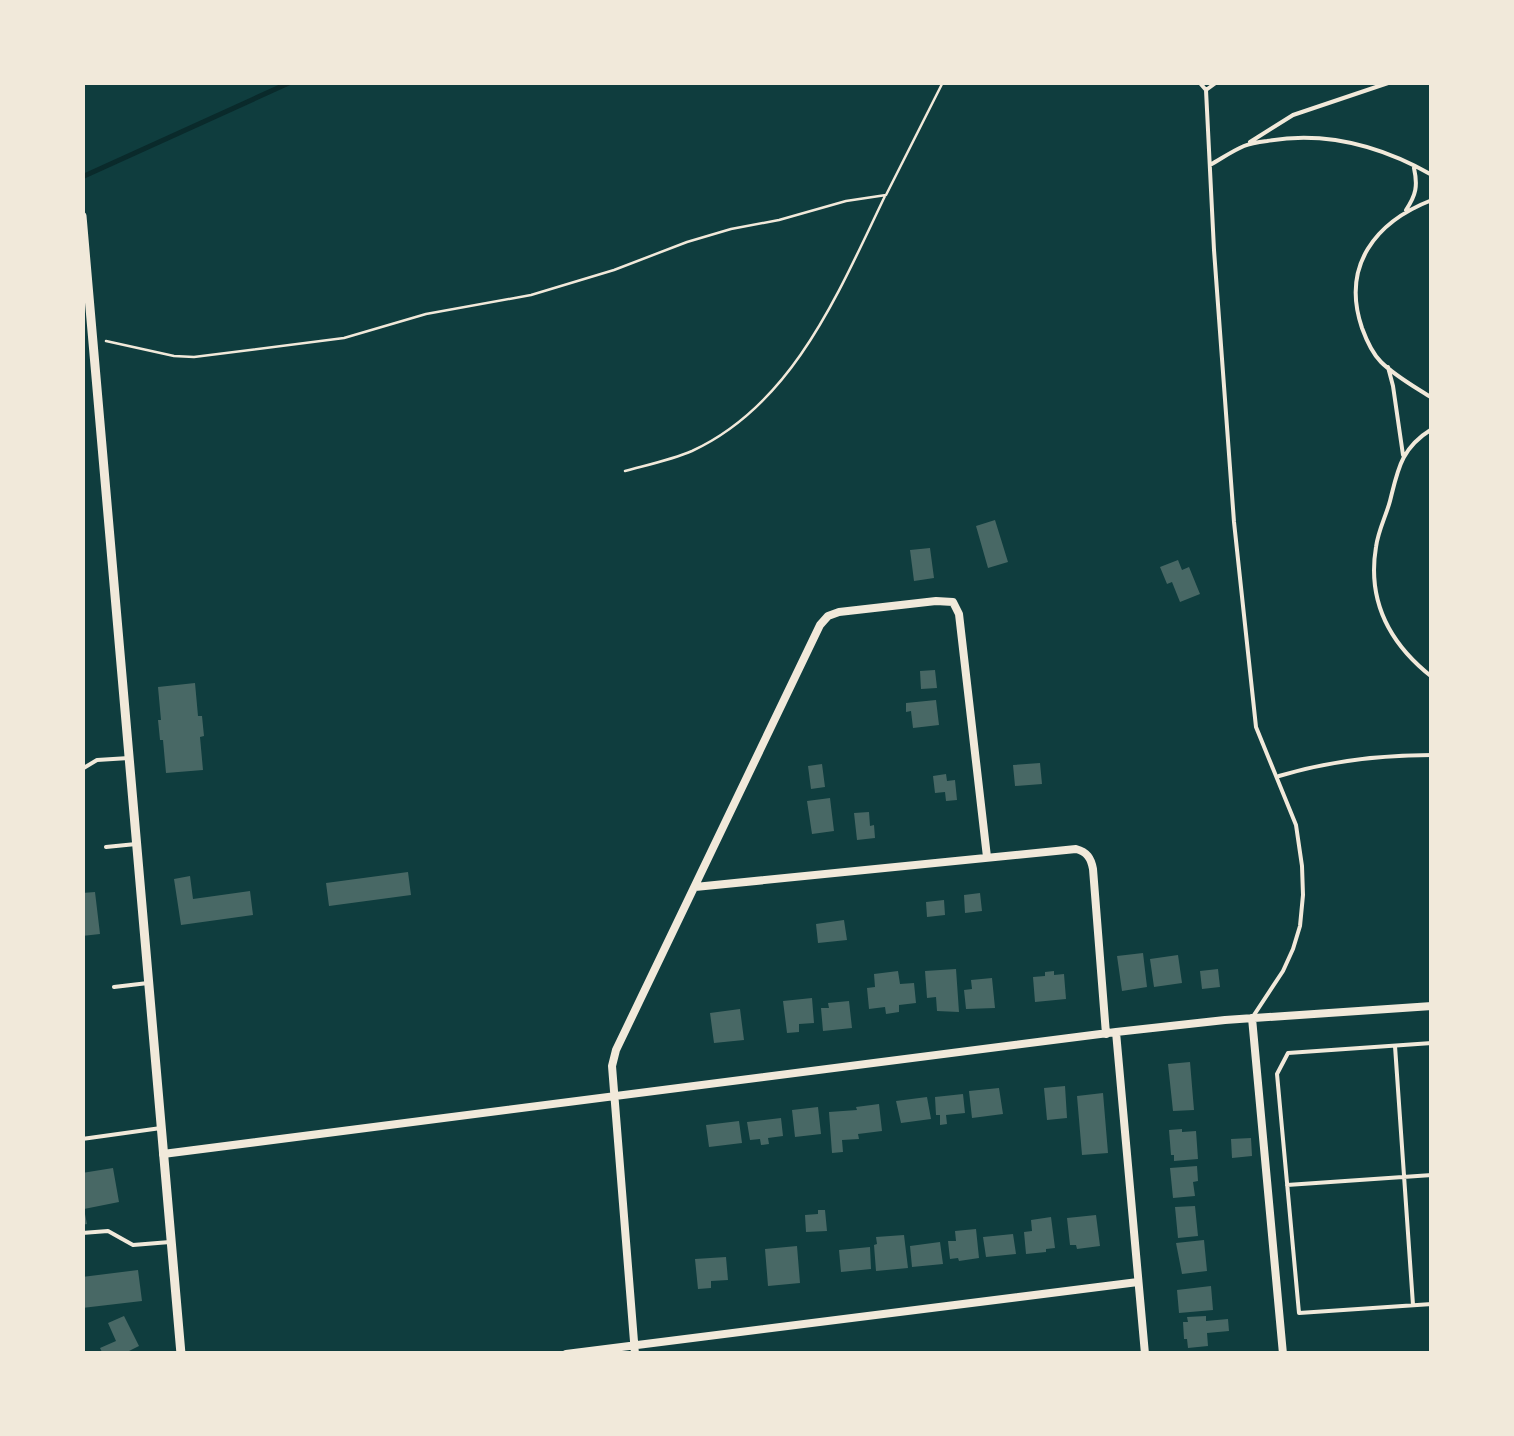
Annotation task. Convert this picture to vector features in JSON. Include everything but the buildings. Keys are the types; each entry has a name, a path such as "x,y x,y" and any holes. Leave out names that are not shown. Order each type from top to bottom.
{"street":[{"path":"82,216 180,1354"},
{"path":"634,1349 612,1066 616,1050 820,625 828,616 952,602 958,614 987,857"},
{"path":"694,887 1076,849 1087,854 1093,869 1144,1354"},
{"path":"163,1154 1111,1033 1252,1018 1432,1006"},
{"path":"1252,1018 1284,1354"},
{"path":"566,1354 634,1349 1138,1282"}],"lane":[{"path":"1199,82 1206,90 1234,522 1256,726 1296,826 1303,895 1300,926 1283,971 1252,1018"},
{"path":"1206,90 1217,82"},
{"path":"1209,166 1293,115 1391,82"},
{"path":"1246,144 1308,137 1340,140 1414,165 1432,176"},
{"path":"1414,165 1415,196 1368,248 1358,269 1354,294 1366,338 1380,361 1432,398"},
{"path":"1406,210 1432,200"},
{"path":"1388,367 1403,456"},
{"path":"1432,429 1417,438 1403,456 1376,542 1373,569 1375,590 1395,640 1405,655 1432,677"},
{"path":"1278,777 1315,765 1349,760 1432,755"},
{"path":"82,769 97,760 129,758"},
{"path":"1432,803 1432,810"},
{"path":"106,847 136,844"},
{"path":"114,987 148,983"},
{"path":"1432,1043 1288,1053 1277,1074 1299,1313 1432,1304"},
{"path":"1395,1046 1413,1305"},
{"path":"82,1139 160,1128"},
{"path":"1287,1185 1432,1174"},
{"path":"82,1232 108,1230 132,1244 170,1242"}],"path":[{"path":"625,471 704,445 733,427 771,392 819,326 942,82"},
{"path":"93,339 194,357 344,338 426,314 531,295 731,229 886,195"}],"waterway":[{"path":"82,177 291,82"}]}
